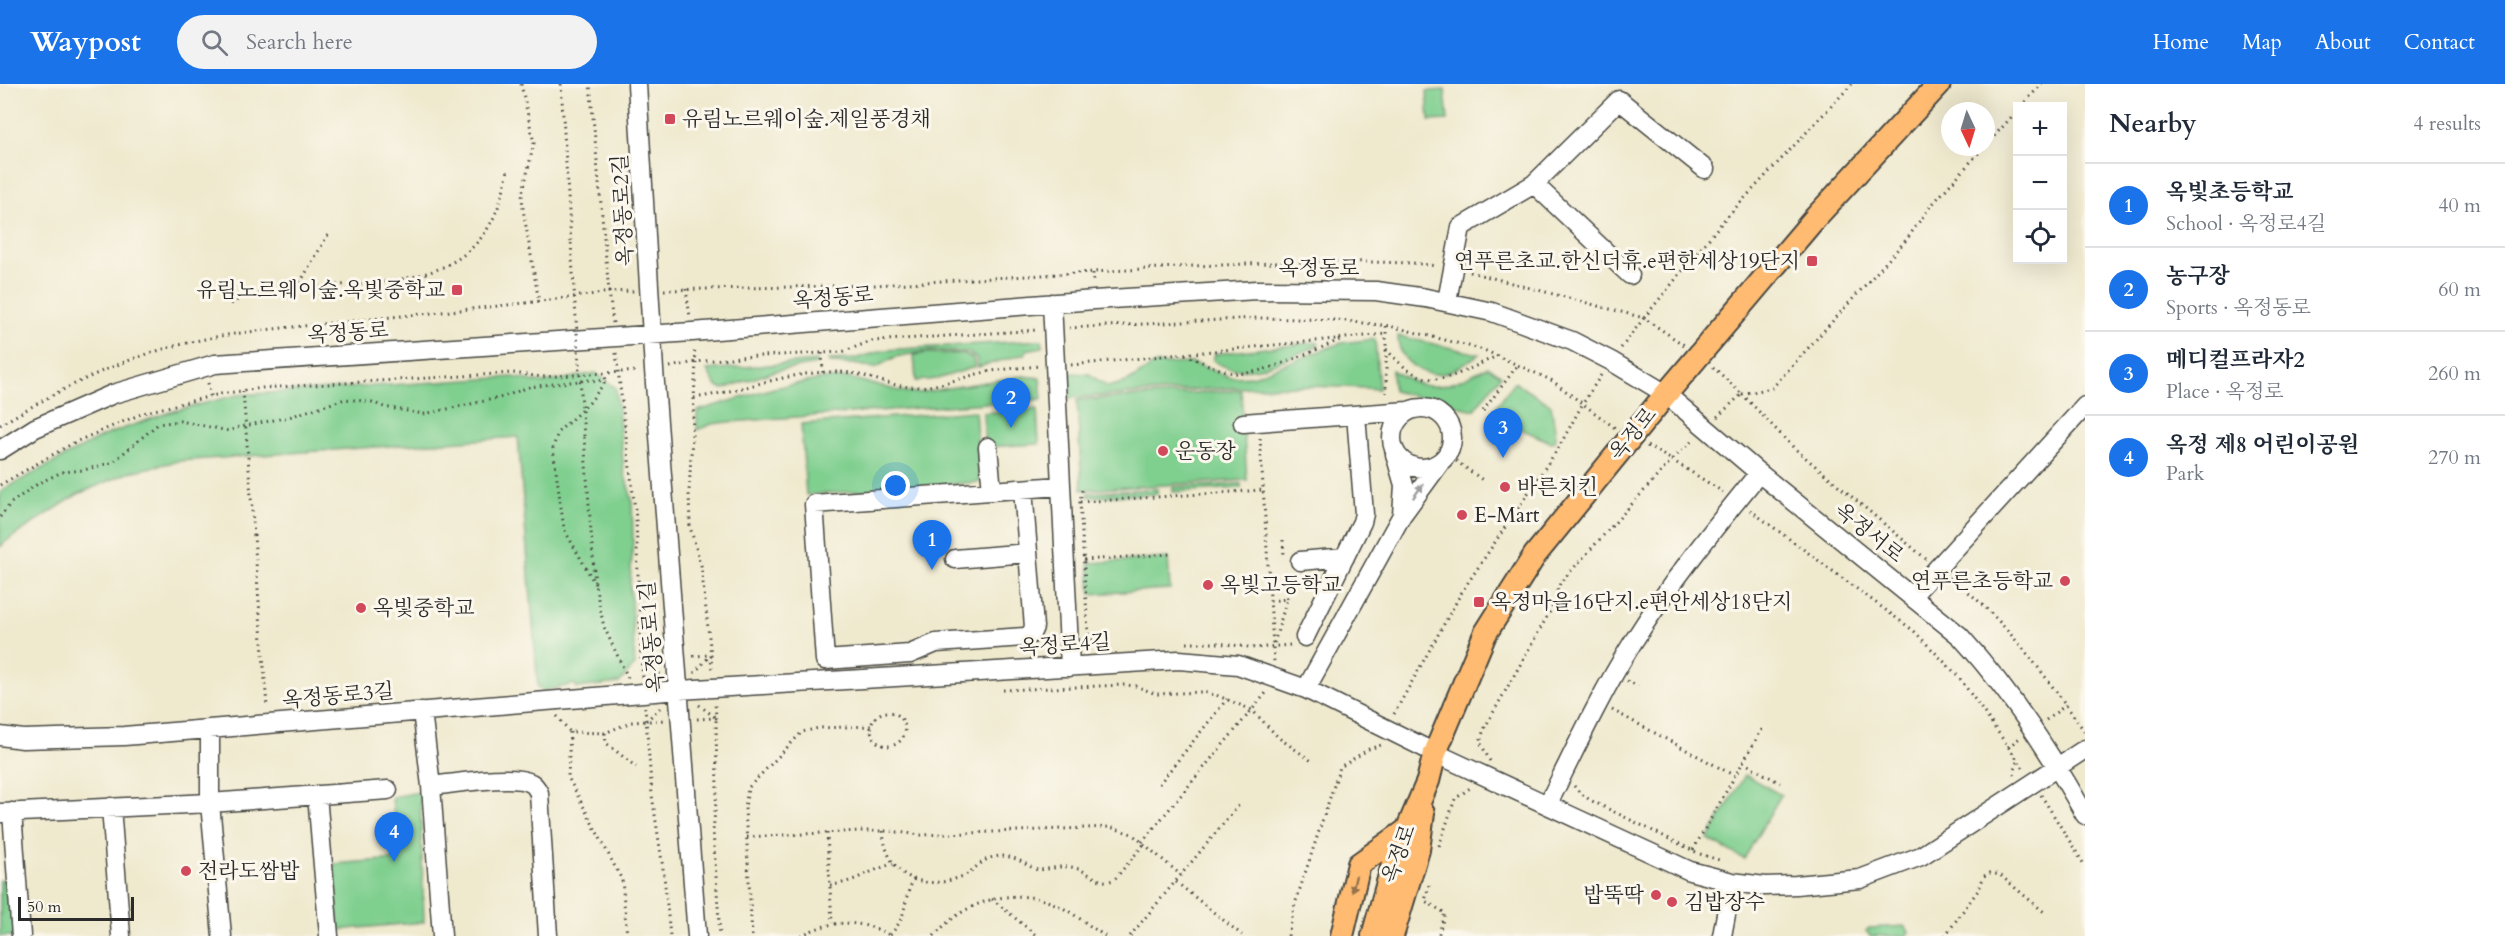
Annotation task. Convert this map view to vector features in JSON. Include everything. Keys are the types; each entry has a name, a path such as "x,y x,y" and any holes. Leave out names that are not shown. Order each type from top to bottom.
{"main road":[{"name":"옥정로","path":"1373,936 1394,861 1428,781 1435,753 1485,634 1535,555 1666,394 1816,217 1939,84"},
{"path":"1392,936 1418,850 1428,781"},
{"path":"1342,936 1359,864 1407,830"}],"street":[{"name":"옥정동로2길","path":"638,84 652,334"},
{"path":"1447,301 1461,227 1534,184 1619,100 1705,169"},
{"path":"1534,184 1630,275"},
{"name":"옥정동로","path":"0,450 35,428 113,394 215,364 1257,290 1376,291 1447,301 1492,312 1572,341 1666,394"},
{"path":"1052,303 1070,667"},
{"name":"옥정동로1길","path":"652,334 697,936"},
{"name":"옥정서로","path":"1666,394 1759,473 1960,636 1987,665 2030,722 2085,814"},
{"path":"1912,596 2085,406"},
{"path":"1252,422 1429,408 1439,412 1447,420 1452,431 1452,441 1445,457 1402,515 1306,689"},
{"path":"1402,515 1404,485 1392,446 1391,435 1394,424 1401,415 1408,411"},
{"path":"1305,637 1359,530 1364,514 1356,415"},
{"path":"1392,446 1400,460 1419,468 1437,464 1445,457"},
{"path":"988,447 983,473 992,491"},
{"path":"1548,804 1584,731 1633,642 1712,531 1759,473"},
{"path":"1023,489 1033,631 1025,637 936,643 910,654 825,660 814,496 992,491 1060,486"},
{"path":"955,559 1028,553"},
{"path":"1293,561 1346,557"},
{"path":"984,640 985,673"},
{"name":"옥정로4길","path":"679,690 1179,660 1203,660 1238,665 1306,689 1435,753 1690,871 1732,882 1765,886 1860,879 1921,856 2085,749"},
{"name":"옥정동로3길","path":"0,736 23,739 124,736 679,690"},
{"path":"422,711 431,786 441,936"},
{"path":"210,729 210,802 222,936"},
{"path":"431,786 507,779 524,780 533,784 540,793 548,936"},
{"path":"21,936 6,812 388,790"},
{"path":"317,795 329,936"},
{"path":"111,807 121,936"},
{"path":"1722,936 1732,882"}],"path":[{"path":"521,84 534,143 522,196 523,209 539,303"},
{"path":"561,84 595,585 604,627 628,673"},
{"path":"590,84 617,374 636,518 641,659"},
{"path":"1644,318 1724,220 1852,84"},
{"path":"2025,102 2042,84"},
{"path":"1995,135 2013,115"},
{"path":"1976,156 1929,208 1907,238 1772,388 1742,394 1794,448 1901,540 1977,598 2009,631 2085,732"},
{"path":"231,304 244,295 420,277 453,264 465,255 489,226 497,211 508,170"},
{"path":"297,288 329,233"},
{"path":"0,425 46,398 99,372 183,343 260,330 539,303 609,292 686,289"},
{"path":"711,655 701,565 690,527 689,492 696,362 739,357 842,352 872,341 1052,329 1268,318 1338,320 1386,326 1484,350 1551,380 1582,405 1559,447 1463,590 1395,709 1393,718"},
{"path":"1386,326 1386,393"},
{"path":"1183,354 1222,369 1244,374 1266,369 1345,338"},
{"path":"1386,349 1407,369 1430,380 1454,375 1497,356"},
{"path":"821,353 823,373"},
{"path":"1483,411 1518,366"},
{"path":"0,485 75,442 146,412 243,391 513,373 542,377 596,373 617,374"},
{"path":"595,585 564,529 553,448 558,432 589,403 606,381 606,375"},
{"path":"0,518 12,502 39,483 62,472 84,470 113,462 158,424 180,421 229,431 289,417 345,399 372,402 384,407 424,414 503,397 529,387 587,380 606,381"},
{"path":"243,391 268,724"},
{"path":"1252,422 1263,490 1274,668"},
{"path":"1445,457 1484,481"},
{"path":"1488,765 1490,760 1480,742 1484,729 1552,608 1560,583 1672,460 1737,500 1914,631 1958,676 2034,783 2085,866"},
{"path":"1082,490 1080,502 1088,632 1093,643 1106,647"},
{"path":"1080,502 1263,490"},
{"path":"1283,540 1293,561"},
{"path":"1084,560 1170,554"},
{"path":"1273,647 1287,599 1286,581"},
{"path":"1270,601 1287,599"},
{"path":"1180,643 1209,642 1249,648 1273,647 1296,645 1305,637"},
{"path":"1003,690 1125,685 1156,694 1202,692 1227,699 1252,710 1279,738 1313,762"},
{"path":"882,831 886,854 898,870 914,879 950,880 965,875 992,857 1002,856 1020,860 1037,870 1070,866 1103,882 1110,882 1115,879 1266,693"},
{"path":"1159,784 1227,699"},
{"path":"544,701 570,732 568,777 622,880 627,936"},
{"path":"1614,703 1610,709 1735,776"},
{"path":"896,713 904,722 905,733 899,743 888,747 874,739 871,726 878,715 896,713"},
{"path":"631,714 632,722"},
{"path":"716,718 717,792 713,848 720,936"},
{"path":"570,732 605,733 632,722 646,721 652,795 670,936"},
{"path":"752,936 745,800 748,788 802,732 819,728 871,726"},
{"path":"1693,851 1764,726"},
{"path":"605,733 606,743 636,766"},
{"path":"1288,936 1295,904 1340,767 1369,749 1383,744"},
{"path":"2012,778 2017,759"},
{"path":"1743,762 1780,783"},
{"path":"1573,781 1579,792 1590,800 1693,851 1728,863"},
{"path":"1437,854 1455,799 1469,788 1479,785"},
{"path":"1130,936 1239,805"},
{"path":"747,837 882,831 921,835 1095,826 1122,829 1143,843 1181,875"},
{"path":"827,832 832,923"},
{"path":"830,885 854,881 879,868 893,864"},
{"path":"1945,936 1979,889 1984,876 1990,873 2000,875 2044,912"},
{"path":"801,936 832,923 862,925 890,936 903,918 908,891 914,879"},
{"path":"1176,881 1242,935"},
{"path":"1429,883 1425,901 1445,913 1438,936"},
{"path":"934,936 965,909 992,898 1019,896 1042,899 1059,906 1105,936"},
{"path":"992,898 1036,936"}],"green space":[{"path":"1445,90 1448,120 1429,121 1427,91"},
{"path":"1398,336 1479,354 1449,372 1430,373 1414,367 1408,361 1402,354"},
{"path":"1375,339 1379,389 1263,387 1070,398 1069,373 1089,374 1108,387 1129,381 1155,364 1193,363 1230,377 1253,376 1341,343"},
{"path":"1042,340 1043,347 1026,350 1025,354 978,367 976,358 967,352 928,351 895,357 875,368 829,363 829,360 854,359 885,350"},
{"path":"1317,342 1319,345 1280,362 1252,369 1238,370 1225,367 1213,360 1215,354"},
{"path":"964,354 973,358 975,367 937,379 916,381 914,355"},
{"path":"817,361 818,364 775,371 723,389 716,386 707,370"},
{"path":"1488,367 1501,375 1474,410 1393,391 1392,370 1415,383 1440,386"},
{"path":"596,373 616,388 624,472 632,499 633,538 630,585 635,665 619,683 577,688 575,684 543,691 538,688 518,437 178,461 130,472 78,494 0,547 0,493 4,489 103,436 170,412 237,395 513,377 542,383"},
{"path":"1023,376 1040,378 1042,399 729,422 712,424 697,430 697,411 774,388 822,379 849,378 900,391 918,393"},
{"path":"1514,382 1551,405 1555,441 1550,442 1490,415"},
{"name":"운동장","path":"1241,390 1247,480 1082,490 1077,400"},
{"path":"1037,409 1039,444 985,447 983,413"},
{"path":"975,411 980,482 806,495 801,424"},
{"path":"1241,484 1241,488 1173,492 1173,487"},
{"path":"1157,489 1157,494 1089,497 1088,493"},
{"path":"1168,558 1170,589 1091,594 1089,563"},
{"path":"1745,775 1781,795 1744,859 1708,839"},
{"path":"420,792 424,922 338,930 334,864 398,859 392,797"},
{"path":"0,880 11,880 15,936 0,936"},
{"path":"1905,926 1909,932 1906,936 1871,936 1866,931 1869,928"}],"place":[{"name":"유림노르웨이숲.제일풍경채","path":"670,119"},
{"name":"연푸른초교.한신더휴.e편한세상19단지","path":"1812,261"},
{"name":"유림노르웨이숲.옥빛중학교","path":"457,290"},
{"name":"농구장","path":"1011,428"},
{"name":"운동장","path":"1163,451"},
{"name":"메디컬프라자2","path":"1503,458"},
{"name":"바른치킨","path":"1505,487"},
{"name":"E-Mart","path":"1462,515"},
{"name":"옥빛초등학교","path":"932,570"},
{"name":"연푸른초등학교","path":"2065,581"},
{"name":"옥빛고등학교","path":"1208,585"},
{"name":"옥정마을16단지.e편안세상18단지","path":"1479,602"},
{"name":"옥빛중학교","path":"361,608"},
{"name":"옥정 제8 어린이공원","path":"394,862"},
{"name":"전라도쌈밥","path":"186,871"},
{"name":"밥뚝딱","path":"1656,895"},
{"name":"김밥장수","path":"1672,902"}]}
